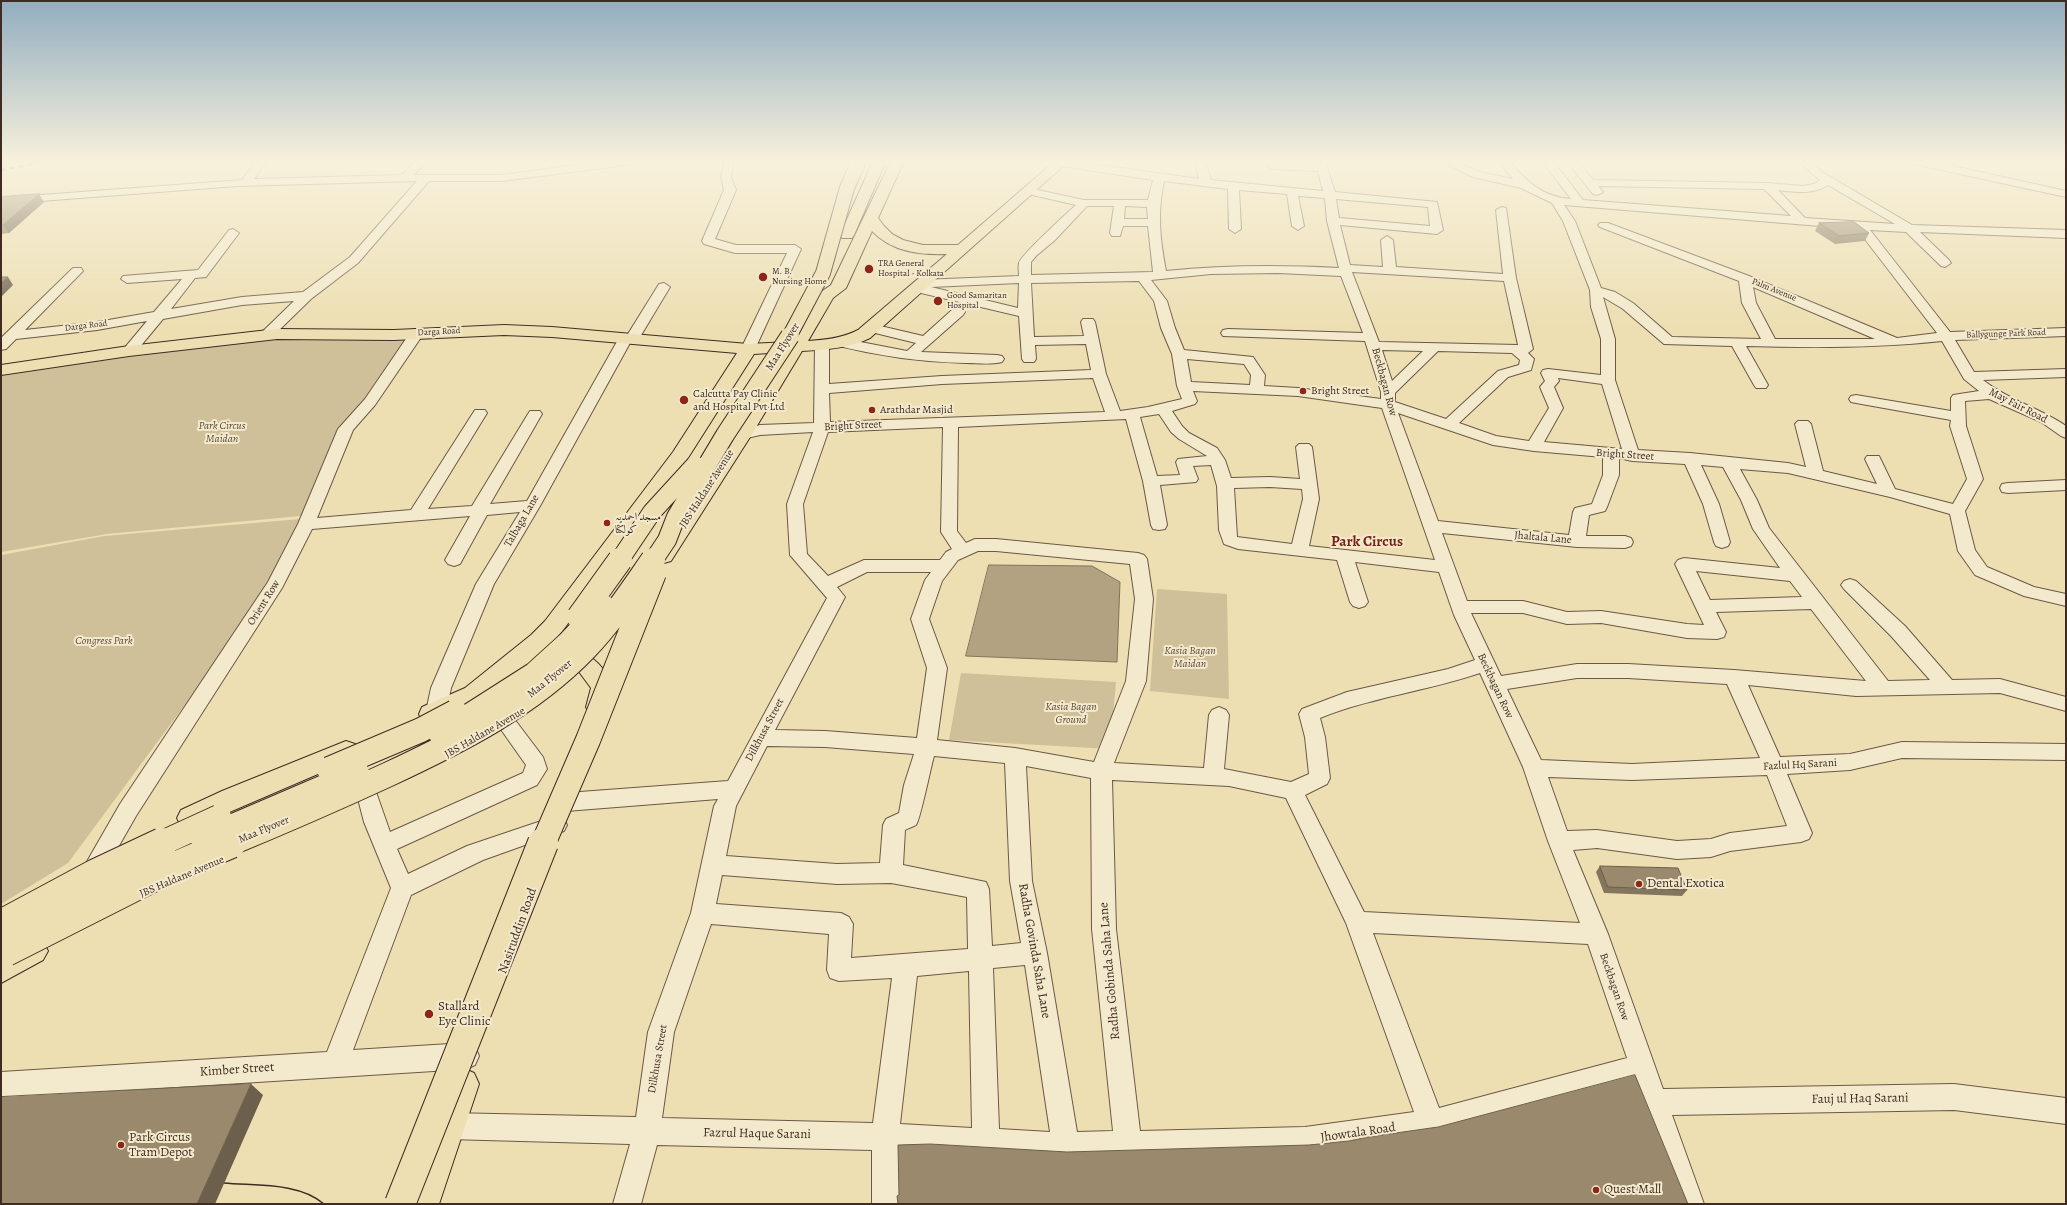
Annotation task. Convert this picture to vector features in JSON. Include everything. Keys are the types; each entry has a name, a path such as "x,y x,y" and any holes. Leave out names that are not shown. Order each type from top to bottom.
{"main road":[{"name":"Maa Flyover","path":"3,940 124,874 426,742 450,729 535,674 568,644 604,606 661,522 774,340 813,265 826,217"},
{"name":"Maa Flyover","path":"3,940 331,801 424,758 477,731 520,703 550,680 585,649 615,614 667,540 685,502 725,435 793,332 814,294 824,273 839,217"},
{"name":"JBS Haldane Avenue","path":"827,295 827,285 855,217"},
{"path":"871,217 877,229 885,237 904,246 932,251 962,249"},
{"name":"JBS Haldane Avenue","path":"3,940 101,912 368,795 444,757 505,722 565,683 585,663 634,603 743,434 827,295 838,288 871,217"},
{"name":"Darga Road","path":"1,370 266,335 504,330 748,349 822,345 840,342 860,336 872,328 998,217"},
{"path":"3,940 96,865 124,849 230,799 436,712 473,694 553,627 698,432 720,398 748,349"},
{"path":"400,1204 529,876 588,740 667,540"},
{"path":"538,641 585,663"},
{"name":"Nasiruddin Road","path":"422,1204 473,1055 595,722 603,687 585,663"}],"street":[{"path":"266,335 306,296 354,260 392,217"},
{"path":"718,217 708,241 735,249 796,249 784,275 764,311 748,349"},
{"path":"1028,359 1025,314 1025,262 1070,217"},
{"path":"1118,217 1116,227 1154,223"},
{"path":"1154,217 1160,275"},
{"path":"1234,217 1235,229"},
{"path":"1296,217 1298,226"},
{"name":"Beckbagan Row","path":"1333,217 1346,270 1372,341 1388,398 1445,567 1460,607 1533,768 1558,841 1596,934 1653,1102 1690,1204"},
{"path":"1333,221 1437,230 1435,217"},
{"path":"1503,217 1510,278 1526,349"},
{"path":"1567,217 1596,290 1598,307 1608,339 1608,380 1632,456"},
{"path":"1767,217 1860,225 2066,234"},
{"path":"1891,217 1908,227 1944,263"},
{"name":"Palm Avenue","path":"1604,225 1745,279 1895,342 1946,336"},
{"name":"May Fair Road","path":"1860,225 1946,336 1970,376 1991,394 2046,419 2066,433"},
{"path":"127,279 202,274 233,233"},
{"path":"1387,240 1390,270"},
{"path":"919,286 1025,279 1143,277 1211,270 1390,270 1510,278"},
{"path":"1,346 77,271"},
{"path":"1143,277 1160,301 1168,328 1179,354 1184,386"},
{"path":"129,352 189,279"},
{"path":"1745,279 1749,303 1770,343"},
{"path":"919,286 1025,314"},
{"name":"Talbaga Lane","path":"436,712 441,688 485,584 629,339 664,287"},
{"path":"1596,290 1628,306 1669,341 1839,344 1895,342"},
{"name":"Darga Road","path":"12,335 97,326 242,301 306,296"},
{"path":"909,356 958,312"},
{"path":"1088,322 1099,374 1114,416"},
{"path":"872,328 926,341"},
{"name":"Ballygunge Park Road","path":"1946,336 2066,332"},
{"name":"Orient Row","path":"96,865 136,798 276,584 306,524 346,429 370,402 417,333"},
{"path":"1228,333 1372,341 1434,348 1526,349"},
{"path":"1027,341 1092,340"},
{"path":"840,342 874,351 909,356 965,360 997,359"},
{"path":"1737,343 1761,385"},
{"name":"Dilkhusa Street","path":"627,1204 647,1132 661,1032 703,913 725,806 836,597 799,555 795,504 822,427 822,345"},
{"path":"1388,398 1434,348"},
{"path":"1448,424 1503,374 1526,367 1527,359 1518,352 1526,349"},
{"path":"1179,354 1248,360 1258,375 1257,390"},
{"path":"1534,446 1556,408 1547,387 1552,381 1548,373 1608,380"},
{"path":"1970,376 2066,373"},
{"path":"821,389 942,380 1099,374"},
{"name":"Bright Street","path":"743,434 760,430 1114,416 1164,410 1190,401 1184,386 1298,392 1388,398 1448,424 1494,440 1534,446 1611,454 1690,458 1788,468 1888,492 1957,512"},
{"path":"1991,394 1958,398 1958,426 1975,479 1957,512 1967,551 1981,572 2030,592 2066,600"},
{"path":"1856,399 1958,417"},
{"path":"1164,410 1176,429 1184,436 1212,451 1217,460 1225,483 1228,500 1226,531 1230,540 1238,543 1298,551 1445,567"},
{"path":"416,515 480,413"},
{"path":"454,560 480,510 535,414"},
{"path":"1132,414 1151,481 1159,525"},
{"path":"951,423 948,512 949,532 963,550"},
{"path":"1804,424 1816,475"},
{"path":"1298,551 1311,499 1304,447"},
{"name":"Jhaltala Lane","path":"1431,526 1577,541 1581,512 1599,506 1612,475 1611,454"},
{"path":"1690,458 1711,504 1722,542"},
{"path":"1873,459 1888,492"},
{"path":"1151,481 1190,479 1184,462 1217,460"},
{"path":"1728,462 1749,500 1761,529 1795,576 1882,689"},
{"path":"1225,483 1270,482 1308,484"},
{"path":"2008,488 2066,485"},
{"path":"306,524 532,506"},
{"path":"1577,541 1624,542"},
{"path":"891,873 894,825 909,818 915,785 926,747 928,721 937,668 920,619 934,580 952,556 963,550 975,546 996,545 1138,559 1144,584 1144,599 1136,681 1101,771"},
{"path":"1344,555 1359,602"},
{"path":"1460,607 1523,607 1567,618 1601,617 1687,631 1718,632 1703,606 1684,564 1795,576"},
{"path":"825,585 864,566 945,566"},
{"path":"1850,585 1898,631 1947,687"},
{"path":"1703,606 1816,603"},
{"path":"761,738 825,739 926,747 1015,756 1101,771 1229,778 1293,791 1320,778 1315,737 1309,714 1347,700 1449,676 1485,664"},
{"path":"1494,684 1577,671 1628,671 1734,677 1856,689 2000,686 2066,704"},
{"path":"1558,841 1597,839 1677,850 1711,848 1730,842 1801,833 1774,766 1734,677"},
{"path":"1213,778 1219,715"},
{"path":"384,846 530,779 537,770 536,763 505,722"},
{"name":"Fazlul Hq Sarani","path":"1533,768 1632,772 1850,762 1902,750 2066,752"},
{"name":"Radha Govinda Saha Lane","path":"1015,756 1021,881 1035,953 1066,1146"},
{"name":"Radha Gobinda Saha Lane","path":"1101,771 1104,929 1128,1145"},
{"path":"336,1063 402,888 561,813 734,789"},
{"path":"1293,791 1357,922 1432,1123"},
{"path":"368,795 374,822 402,888"},
{"path":"713,865 837,874 891,873 978,889 986,1142"},
{"path":"703,913 841,924 839,970 906,966 1035,953"},
{"path":"1357,922 1596,934"},
{"path":"886,1204 886,1137 906,966"},
{"name":"Kimber Street","path":"1,1085 473,1055"},
{"name":"Jhowtala Road","path":"1066,1146 1305,1140 1432,1123 1642,1067"},
{"name":"Fauj ul Haq Sarani","path":"1653,1102 1954,1098 2066,1111"},
{"name":"Fazrul Haque Sarani","path":"448,1126 886,1137 1066,1146"}],"green space":[{"name":"Park Circus Maidan","path":"274,338 407,338 366,399 338,429 301,516 107,534 1,552 1,373 137,351"},
{"name":"Congress Park","path":"300,519 278,567 218,660 68,863 1,904 1,555 104,536"},
{"name":"Kasia Bagan Maidan","path":"1157,589 1227,594 1229,699 1150,691"},
{"name":"Kasia Bagan Ground","path":"961,673 1116,682 1110,749 949,740"}],"shaded area":[{"path":"989,565 1092,566 1120,582 1117,662 966,656"}],"building":[{"path":"1,217 12,217 3,225 1,225"},
{"path":"1854,222 1869,233 1839,236 1819,223"},
{"path":"1,277 8,277 1,283"},
{"name":"Dental Exotica","path":"1600,866 1678,868 1687,890 1608,887"},
{"name":"Quest Mall","path":"1635,1075 1688,1204 898,1204 898,1145 930,1144 1067,1152 1309,1145 1349,1141 1438,1127"},
{"name":"Park Circus Tram Depot","path":"251,1084 197,1204 1,1204 1,1097"}],"tram line":[{"path":"224,1183 290,1188 314,1197 324,1204"}],"place":[{"name":"TRA General Hospital - Kolkata","path":"869,269"},
{"name":"M. B. Nursing Home","path":"763,277"},
{"name":"Good Samaritan Hospital","path":"938,301"},
{"name":"Bright Street","path":"1303,391"},
{"name":"Calcutta Pay Clinic and Hospital Pvt Ltd","path":"684,400"},
{"name":"Arathdar Masjid","path":"872,410"},
{"name":"مسجد احمدیہ کولکتا","path":"607,523"},
{"name":"Dental Exotica","path":"1639,884"},
{"name":"Stallard Eye Clinic","path":"429,1014"},
{"name":"Park Circus Tram Depot","path":"121,1145"},
{"name":"Quest Mall","path":"1596,1190"}],"district":[{"name":"Park Circus","path":"1367,542"}]}
